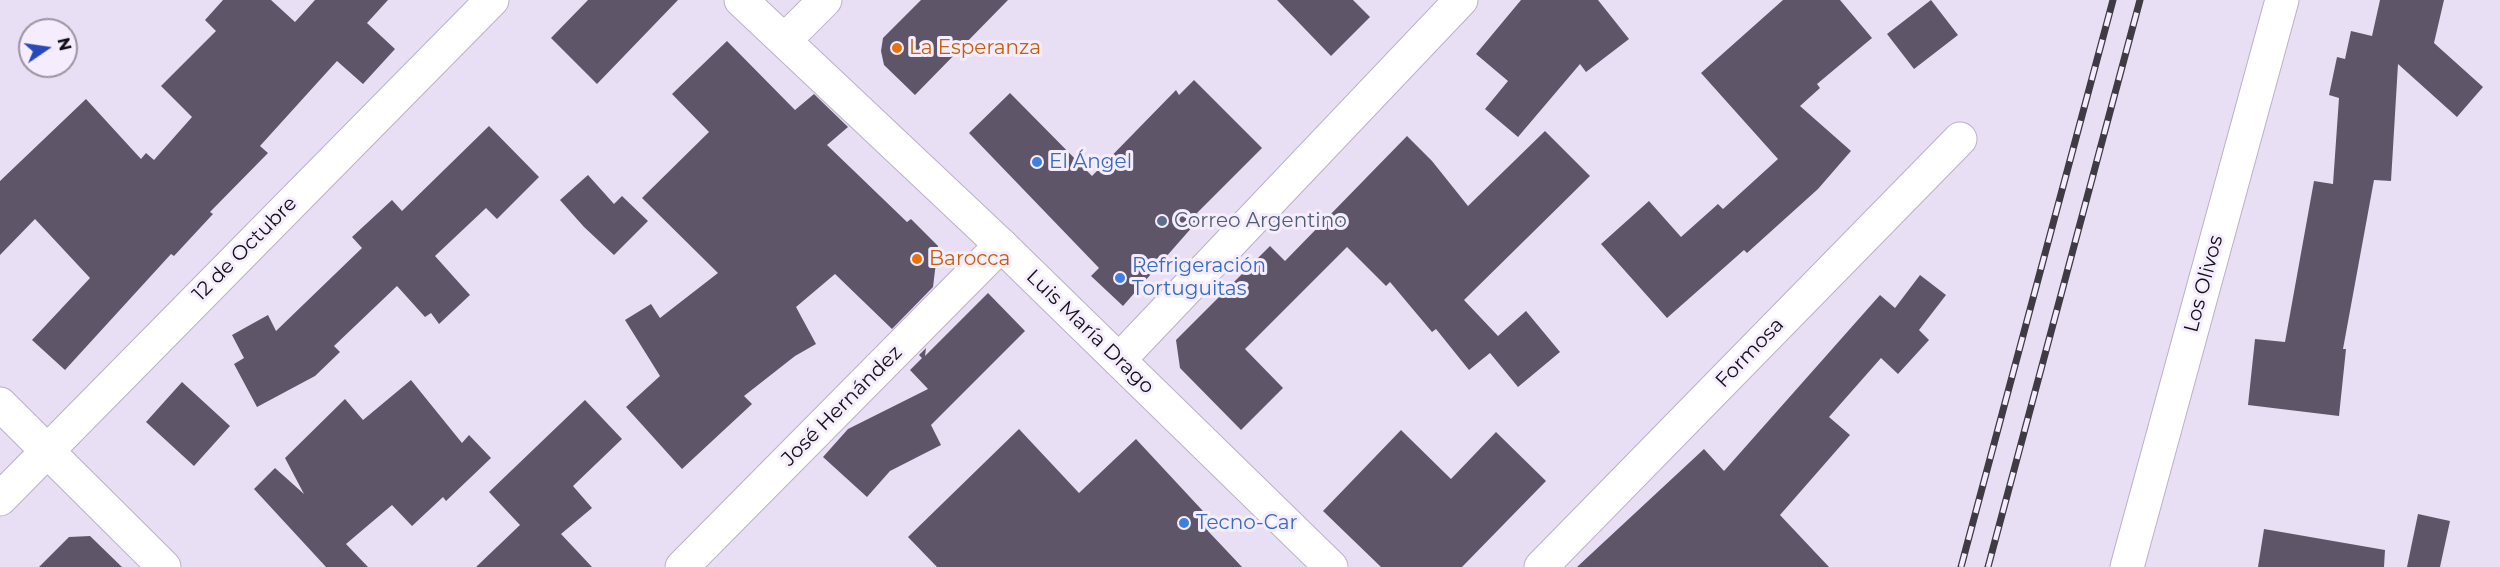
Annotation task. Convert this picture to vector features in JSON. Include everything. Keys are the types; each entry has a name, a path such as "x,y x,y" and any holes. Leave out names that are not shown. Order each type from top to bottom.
{"street":[{"name":"12 de Octubre","path":"0,499 492,0"},
{"name":"Luis María Drago","path":"741,0 1001,245 1331,567"},
{"path":"785,40 825,0"},
{"path":"1119,360 1461,0"},
{"name":"Los Olivos","path":"2127,567 2282,0"},
{"name":"Formosa","path":"1541,567 1960,139"},
{"name":"José Hernández","path":"682,567 1001,245"},
{"path":"0,404 164,567"}],"building":[{"path":"223,0 271,0 295,22 315,0 388,0 367,23 395,49 363,84 337,61 260,146 268,153 210,212 213,214 174,256 171,254 65,370 32,340 90,278 35,219 0,255 0,181 86,99 141,159 146,153 154,160 192,117 161,86 216,31 205,20"},
{"path":"588,0 678,0 597,84 551,38"},
{"path":"921,0 1008,0 915,95 884,65 881,51 883,38"},
{"path":"1277,0 1353,0 1370,17 1331,56"},
{"path":"1521,0 1598,0 1629,39 1586,72 1580,64 1518,137 1485,109 1508,81 1476,54"},
{"path":"1783,0 1840,0 1872,38 1817,84 1820,88 1800,106 1851,151 1818,189 1747,253 1744,250 1667,318 1601,244 1649,201 1681,237 1718,204 1723,209 1778,159 1701,73"},
{"path":"1931,0 1958,35 1914,69 1887,34"},
{"path":"2380,0 2444,0 2434,43 2483,87 2457,117 2398,64 2391,181 2374,180 2343,349 2346,349 2339,416 2248,405 2255,339 2285,342 2314,181 2333,184 2339,98 2329,95 2337,57 2345,59 2351,31 2372,36"},
{"path":"727,41 795,110 814,94 848,127 827,145 907,222 911,219 938,246 933,287 892,329 835,274 796,307 816,344 795,356 744,396 752,404 682,469 626,407 660,376 625,320 651,304 660,318 718,273 642,198 709,132 672,94"},
{"path":"1194,80 1262,148 1197,213 1201,217 1123,306 1091,276 1099,268 969,133 1010,93 1092,176 1176,90 1179,95"},
{"path":"489,126 539,177 497,219 486,208 435,256 470,295 439,324 431,313 425,317 397,286 334,346 340,352 315,376 257,407 234,364 244,358 232,335 268,315 276,331 362,248 352,237 392,200 402,211"},
{"path":"1545,131 1590,176 1464,300 1498,336 1526,311 1560,352 1518,387 1490,353 1469,370 1436,329 1432,332 1390,282 1386,286 1347,247 1245,349 1283,388 1241,430 1180,368 1176,340 1270,246 1285,261 1407,136 1432,161 1468,206"},
{"path":"588,175 614,204 622,196 648,221 614,255 560,200"},
{"path":"1920,275 1946,295 1919,330 1929,340 1898,374 1881,358 1829,417 1850,435 1780,515 1829,567 1577,567 1704,449 1724,471 1880,295 1895,308"},
{"path":"988,293 1025,331 931,425 941,445 890,471 867,497 823,457 848,429 928,389 910,370 922,358 919,355 926,348 925,356"},
{"path":"411,380 462,443 469,435 491,458 446,501 443,497 412,526 392,505 346,544 368,567 326,567 254,489 275,468 304,494 285,458 345,399 363,420"},
{"path":"182,382 230,426 194,466 146,422"},
{"path":"585,400 622,439 573,486 592,508 561,534 592,567 476,567 520,525 489,492"},
{"path":"1019,429 1079,493 1136,439 1215,524 1208,531 1242,567 937,567 908,537"},
{"path":"1401,430 1451,479 1496,432 1546,481 1462,567 1381,567 1323,511"},
{"path":"2418,514 2450,521 2440,567 2407,567"},
{"path":"2264,529 2385,550 2384,567 2258,567"},
{"path":"90,536 122,567 39,567 69,537"}],"railway":[{"path":"1961,567 2113,0"},
{"path":"1988,567 2140,0"}],"place":[{"name":"La Esperanza","path":"897,48"},
{"name":"El Ángel","path":"1037,162"},
{"name":"Correo Argentino","path":"1162,221"},
{"name":"Barocca","path":"917,259"},
{"name":"Refrigeración Tortuguitas","path":"1120,278"},
{"name":"Tecno-Car","path":"1184,523"}]}
